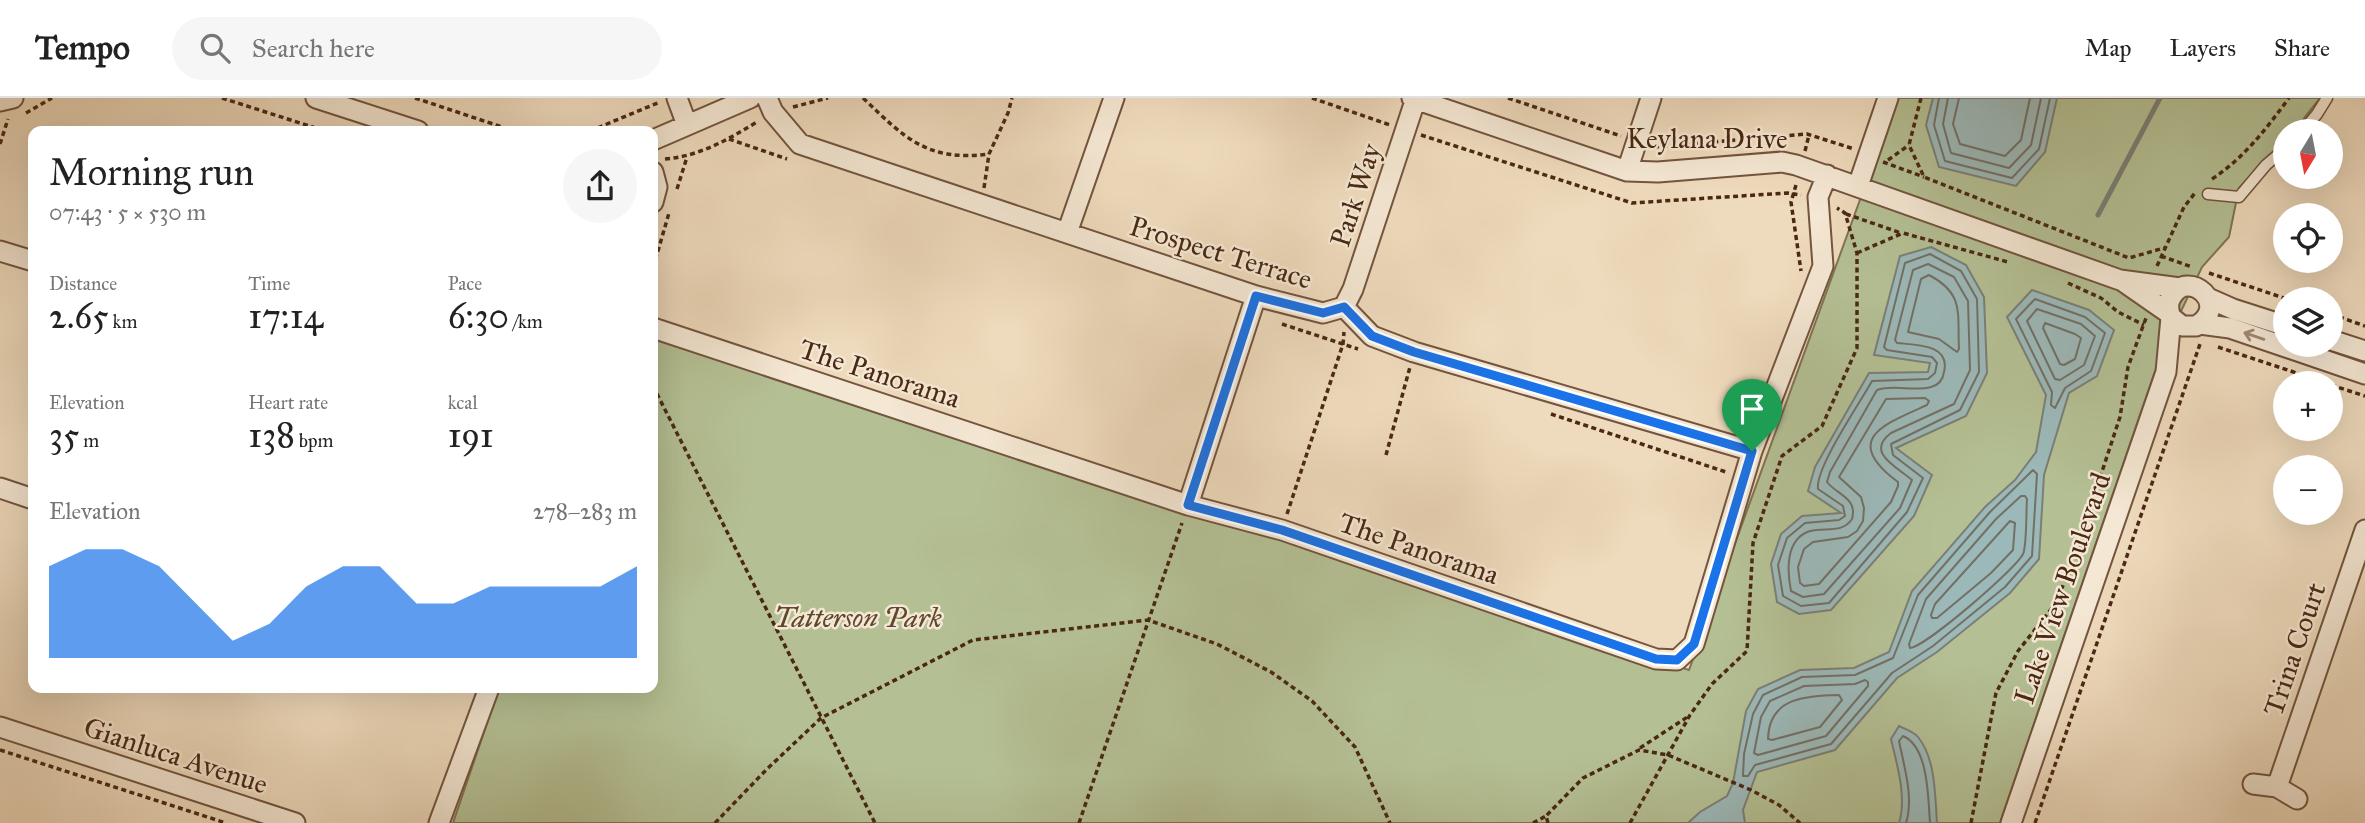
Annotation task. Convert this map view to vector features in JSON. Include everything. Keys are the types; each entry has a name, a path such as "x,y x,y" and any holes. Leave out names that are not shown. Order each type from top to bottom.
{"street":[{"path":"4,110 13,98"},
{"path":"317,98 403,126"},
{"path":"677,98 687,125"},
{"path":"658,137 750,98"},
{"path":"1067,233 1114,98"},
{"name":"Keylana Drive","path":"1415,98 1627,171 1658,172 1782,162 1801,166 2120,280 2180,288"},
{"name":"Park Way","path":"1344,307 1353,289 1415,98"},
{"path":"1627,171 1651,98"},
{"path":"1858,186 1873,159 1888,98"},
{"name":"Prospect Terrace","path":"770,105 800,144 1256,296 1323,313 1344,307 1372,336 1414,352 1752,451"},
{"name":"The Panorama","path":"658,330 1188,505 1282,530 1656,659 1677,660 1694,644 1752,451 1824,266 1818,197 1827,176"},
{"path":"0,251 28,259"},
{"name":"Keylana Drive","path":"2120,280 2171,316"},
{"path":"2273,322 2207,298 2196,287 2180,288 2171,296 2168,308 2171,316 2182,326 2198,334 2230,328 2365,374"},
{"path":"1188,505 1256,296"},
{"path":"2198,334 2209,309 2207,298"},
{"name":"Lake View Boulevard","path":"2011,823 2166,372 2171,316"},
{"name":"Lake View Boulevard","path":"2166,372 2198,334"},
{"path":"2343,344 2365,351"},
{"path":"0,488 28,497"},
{"name":"Trina Court","path":"2277,787 2365,530"},
{"path":"439,823 487,693"},
{"name":"Gianluca Avenue","path":"0,727 295,823"},
{"path":"2253,784 2277,787 2297,799"}],"lane":[{"path":"2313,119 2327,98"},
{"path":"2208,194 2239,197 2273,159"}],"path":[{"path":"32,98 37,108"},
{"path":"222,98 309,126"},
{"path":"415,98 499,126"},
{"path":"602,126 670,98"},
{"path":"658,165 687,157 729,139 770,105 828,98"},
{"path":"863,98 912,142 951,156 989,154"},
{"path":"981,204 989,154 1012,98"},
{"path":"1508,98 1656,148 1809,135 2129,258 2166,247"},
{"path":"1921,98 1909,145 1924,177"},
{"path":"0,144 4,110"},
{"path":"1802,273 1791,202 1809,135"},
{"path":"1873,159 1909,145"},
{"path":"1818,197 1845,214 2009,262"},
{"path":"1630,823 1690,715 1712,684 1747,651 1753,543 1782,456 1822,426 1857,348 1857,253 1845,214"},
{"path":"1857,253 1903,233"},
{"path":"2161,256 2273,294"},
{"path":"1971,823 1996,693 2018,651 2052,608 2078,555 2090,508 2120,417 2128,367 2144,325 2118,312 2101,298 2058,279"},
{"path":"1282,530 1343,344 1344,307"},
{"path":"2343,318 2365,326"},
{"path":"2035,823 2198,334 2216,346 2290,371"},
{"path":"1386,455 1414,352"},
{"path":"2343,389 2365,396"},
{"path":"658,396 875,823"},
{"path":"1079,823 1188,505"},
{"path":"715,823 821,718 973,640 1148,620 1217,644 1271,672 1312,701 1355,747 1390,823"},
{"path":"1533,823 1546,816 1583,778 1639,750 1690,715"},
{"path":"0,750 226,823"},
{"path":"1639,750 1668,755 1751,790 1779,805 1800,823"},
{"path":"1546,816 1548,823"}],"green space":[{"name":"Tatterson Park","path":"1897,98 2320,98 2303,119 2273,119 2273,152 2239,188 2229,237 2202,267 2162,351 2000,823 453,823 497,693 658,693 658,338 1689,670"}],"water":[{"path":"1933,98 2057,98 2045,152 2016,186 1939,167 1926,125"},
{"path":"1931,247 1966,265 1984,297 1987,373 1966,416 1896,448 1932,475 1914,516 1831,610 1799,614 1777,602 1771,564 1781,534 1802,516 1841,513 1808,491 1815,467 1869,373 1928,372 1930,363 1874,355 1900,256"},
{"path":"2032,290 2089,310 2114,330 2097,376 2069,393 2044,475 2039,559 2010,593 1937,652 1897,678 1835,750 1757,772 1743,810 1745,823 1688,823 1700,812 1727,796 1733,783 1746,711 1758,689 1800,670 1854,668 1889,652 1912,591 1985,507 2015,480 2036,452 2046,395 2007,317"},
{"path":"1899,726 1916,735 1928,756 1934,778 1937,823 1899,823 1902,792 1891,739"}],"waterway":[{"path":"2098,215 2160,98"}],"route":[{"path":"1256,296 1323,313 1344,307 1372,336 1414,352 1752,451 1694,644 1677,660 1656,659 1282,530 1188,505 1256,296"}]}
